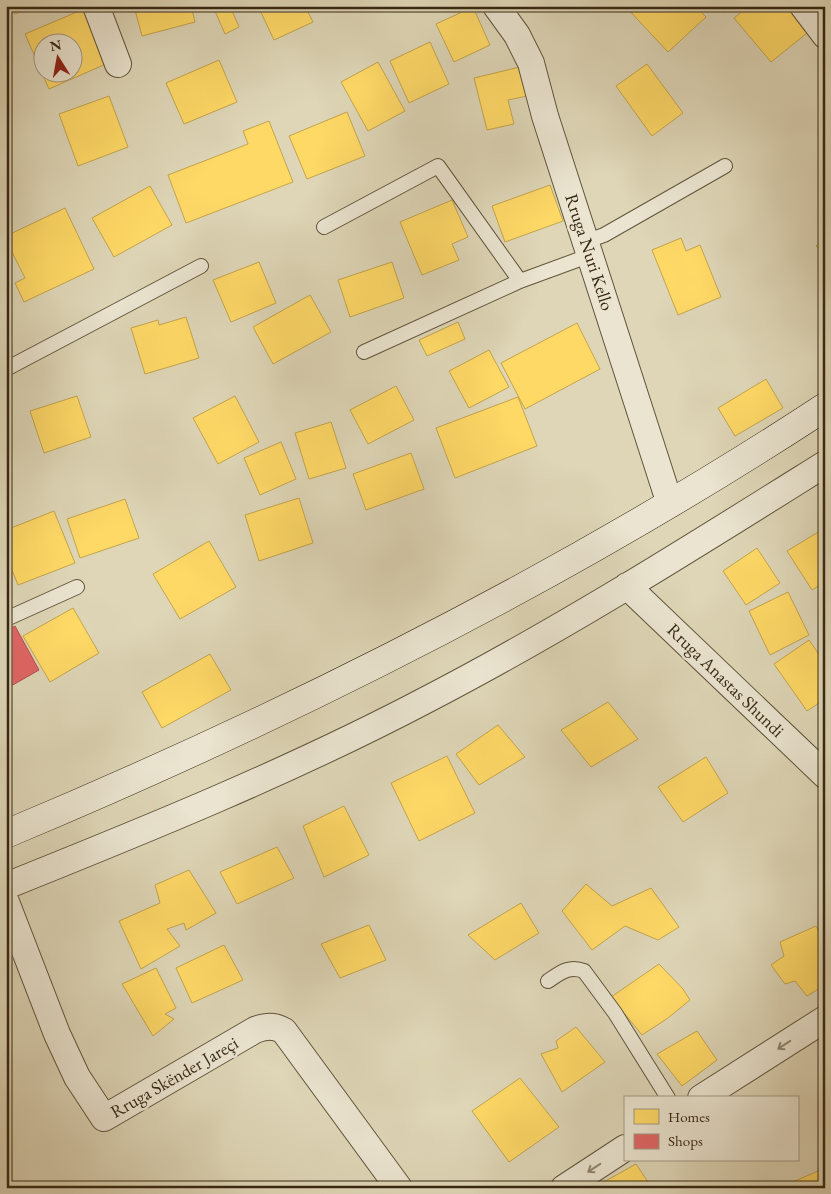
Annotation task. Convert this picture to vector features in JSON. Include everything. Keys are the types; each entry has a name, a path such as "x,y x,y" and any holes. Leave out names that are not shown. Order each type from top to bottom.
{"street":[{"path":"96,6 118,64"},
{"name":"Rruga Nuri Kello","path":"496,6 517,35 531,63 546,116 670,504"},
{"path":"803,6 825,35"},
{"path":"6,834 120,787 298,704 457,623 670,504 825,407"},
{"path":"6,886 271,776 425,701 486,668 627,586 825,464"},
{"name":"Rruga Anastas Shundi","path":"627,586 825,775"},
{"name":"Rruga Skënder Jareçi","path":"6,902 57,1034 77,1077 104,1118 255,1030 265,1026 276,1026 284,1031 399,1188"},
{"path":"704,1096 825,1019"},
{"path":"564,1188 624,1149"}],"lane":[{"path":"324,227 438,166 520,281"},
{"path":"364,352 589,248 604,235 724,166"},
{"path":"6,369 202,266"},
{"path":"6,619 77,587"},
{"path":"548,981 569,968 584,970 615,1013 667,1096"}],"building: Homes":[{"path":"12,6 36,6 15,14"},
{"path":"134,6 191,6 195,22 142,36"},
{"path":"230,6 239,27 225,34 215,11"},
{"path":"258,6 305,6 313,22 274,40"},
{"path":"625,6 695,6 706,17 668,52"},
{"path":"749,6 793,6 812,29 771,62 734,18"},
{"path":"473,7 490,45 454,62 436,24"},
{"path":"84,9 108,63 82,74 82,32 32,32 32,50 25,34"},
{"path":"430,42 449,84 409,103 390,61"},
{"path":"219,60 237,102 184,124 166,83"},
{"path":"378,62 405,111 368,131 341,82"},
{"path":"647,64 683,113 652,136 616,86"},
{"path":"520,67 527,96 508,100 514,124 487,130 474,78"},
{"path":"46,82 65,82 49,89"},
{"path":"109,96 128,147 78,166 59,114"},
{"path":"347,112 365,156 307,179 289,136"},
{"path":"269,121 293,182 186,223 168,175 248,144 243,131"},
{"path":"550,185 563,221 505,242 492,206"},
{"path":"150,186 172,225 114,257 92,218"},
{"path":"452,200 468,237 452,244 459,260 422,275 400,222"},
{"path":"65,208 94,269 24,302 15,283 25,278 6,240 6,236"},
{"path":"825,237 825,255 816,246"},
{"path":"681,238 686,251 700,245 721,297 678,315 652,250"},
{"path":"259,262 276,303 231,322 213,280"},
{"path":"392,262 404,298 350,317 338,280"},
{"path":"310,295 331,332 273,364 253,327"},
{"path":"186,317 199,358 145,374 131,328 158,320 159,325"},
{"path":"458,322 465,339 427,356 419,340"},
{"path":"577,323 600,369 525,409 501,363"},
{"path":"489,350 509,387 469,408 449,371"},
{"path":"766,379 783,408 735,436 718,408"},
{"path":"396,386 414,420 368,444 350,410"},
{"path":"77,396 91,437 44,453 30,411"},
{"path":"235,396 259,442 218,464 193,418"},
{"path":"518,397 537,446 455,478 436,428"},
{"path":"331,422 346,468 309,479 295,433"},
{"path":"281,442 296,479 260,495 244,458"},
{"path":"411,453 424,489 366,510 353,474"},
{"path":"299,498 313,543 259,561 245,515"},
{"path":"125,499 139,538 80,558 67,519"},
{"path":"54,511 75,563 18,585 6,555 6,530"},
{"path":"825,528 825,582 812,590 787,551"},
{"path":"209,541 236,587 180,619 153,574"},
{"path":"757,548 780,583 746,605 723,571"},
{"path":"788,592 809,635 770,655 749,611"},
{"path":"73,608 99,653 50,682 23,636"},
{"path":"809,640 825,663 825,699 807,711 774,664"},
{"path":"210,654 231,690 162,728 142,692"},
{"path":"608,702 638,739 591,767 561,730"},
{"path":"498,725 525,757 479,785 456,754"},
{"path":"447,756 475,813 419,841 391,783"},
{"path":"706,757 728,793 683,822 658,787"},
{"path":"344,806 369,855 324,877 303,826"},
{"path":"277,847 294,878 237,904 220,872"},
{"path":"189,870 216,913 186,930 184,923 167,929 180,946 141,969 119,921 160,903 155,885"},
{"path":"586,884 612,906 651,888 679,927 658,940 625,926 592,950 562,911"},
{"path":"521,903 539,933 495,960 468,935"},
{"path":"369,925 386,960 340,978 321,944"},
{"path":"816,926 825,943 825,972 823,973 825,985 807,996 795,981 785,984 771,965 784,956 780,942"},
{"path":"224,945 243,980 192,1003 176,968"},
{"path":"659,964 683,989 690,1000 668,1018 642,1035 611,997"},
{"path":"156,968 176,1008 165,1014 174,1019 153,1036 122,984"},
{"path":"576,1027 605,1062 562,1092 541,1054 558,1048 556,1041"},
{"path":"697,1031 717,1060 682,1086 657,1054"},
{"path":"520,1078 559,1127 509,1162 472,1111"},
{"path":"636,1164 652,1188 604,1188 602,1183"},
{"path":"825,1168 825,1188 790,1188 788,1184"}],"building: Shops":[{"path":"15,626 39,670 11,686 6,677 6,631"}]}
